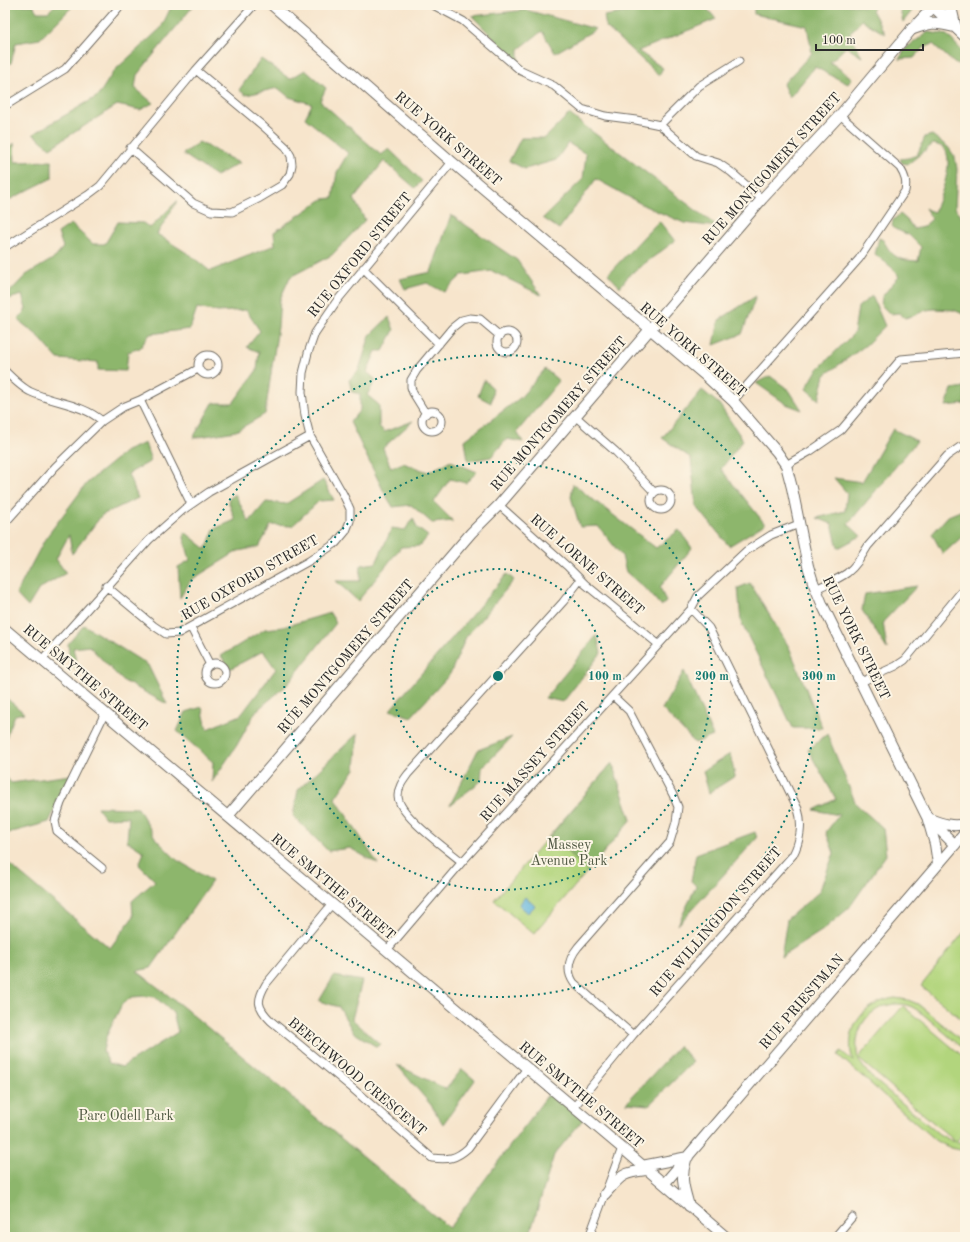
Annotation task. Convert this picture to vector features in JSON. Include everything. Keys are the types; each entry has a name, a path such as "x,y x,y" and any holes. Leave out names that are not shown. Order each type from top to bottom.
{"main road":[{"path":"950,5 955,27"},
{"path":"934,6 965,36"},
{"path":"912,29 940,22 955,27"}],"street":[{"path":"5,106 65,69 121,5"},
{"path":"5,247 100,186 196,70 254,5"},
{"name":"RUE YORK STREET","path":"272,5 452,162 677,351 733,401 777,452 786,465 808,566 828,618 927,817 955,845"},
{"path":"433,5 463,21 521,71 554,86 582,109 605,116 660,125 696,156 718,163 731,172 762,199"},
{"name":"RUE MONTGOMERY STREET","path":"228,816 466,539 499,505 651,330 762,199 840,115 912,29 934,6"},
{"path":"660,125 699,86 739,61"},
{"path":"130,148 193,203 211,211 232,212 282,185 290,174 292,165 291,156 286,147 196,70"},
{"path":"733,401 859,259 905,191 905,175 900,168 840,115"},
{"name":"RUE OXFORD STREET","path":"106,586 154,626 166,634 179,633 191,628 309,561 336,543 346,531 350,520 350,509 310,436 305,416 302,392 303,373 308,353 315,333 336,302 452,162"},
{"path":"363,268 439,344"},
{"path":"426,414 411,388 412,380 417,370 452,328 462,320 470,318 483,321 500,336"},
{"path":"786,465 810,452 841,430 901,359 965,353"},
{"path":"5,523 55,467 102,421 123,407 140,400 198,369"},
{"path":"5,371 30,392 50,400 88,411 96,415 102,421"},
{"path":"140,400 191,504"},
{"path":"575,416 616,452 654,492"},
{"path":"42,661 106,586 148,540 191,504 209,492 310,436"},
{"path":"816,590 839,578 850,570 858,562 868,546 947,456 960,447 965,446"},
{"name":"RUE LORNE STREET","path":"499,505 563,562 580,580 658,644"},
{"name":"RUE MASSEY STREET","path":"387,950 462,862 691,609 698,596 746,551 771,535 799,524"},
{"path":"462,862 409,817 401,807 398,797 400,786 408,774 563,602 580,580"},
{"path":"861,682 896,666 905,660 965,587"},
{"name":"RUE WILLINGDON STREET","path":"574,1107 634,1035 793,855 798,845 800,816 798,809 709,628 691,609"},
{"path":"191,628 210,665"},
{"name":"RUE SMYTHE STREET","path":"5,629 574,1107 726,1237"},
{"path":"613,696 629,711 673,795 678,807 676,822 670,842 571,955 569,962 570,978 574,983 634,1035"},
{"path":"102,868 57,831 55,821 61,803 105,713"},
{"path":"927,817 946,825 957,826 965,824"},
{"path":"927,817 935,844 938,864"},
{"name":"RUE PRIESTMAN","path":"664,1184 965,833"},
{"name":"BEECHWOOD CRESCENT","path":"332,904 266,984 259,995 260,1006 263,1013 271,1021 352,1088 432,1158 446,1160 462,1153 468,1148 527,1068"},
{"path":"589,1237 622,1148"},
{"path":"605,1194 622,1175 688,1157"},
{"path":"688,1157 682,1172 683,1185 689,1206"},
{"path":"835,1237 852,1217"}],"green space":[{"path":"5,5 33,5 37,12 48,12 55,5 74,5 40,39 16,43 11,63 5,65 5,39 9,30 5,16"},
{"path":"172,5 194,5 137,75 135,88 153,103 140,110 117,105 50,148 33,134 98,96 114,71 161,28"},
{"path":"671,5 704,5 716,19 638,51 663,68 659,75 606,27 604,16"},
{"path":"754,5 860,5 863,7 865,5 877,5 872,10 885,34 862,20 850,33 862,57 846,47 830,62 852,78 848,84 815,67 789,98 783,84 812,53 807,26 754,14"},
{"path":"899,5 913,5 915,7 903,22"},
{"path":"526,10 596,29 555,53 542,31 519,49 519,64 472,16"},
{"path":"928,32 947,35 965,54 965,68 954,63 933,44 923,48 914,58 899,59 906,48"},
{"path":"261,59 290,79 305,70 326,88 320,101 381,155 389,149 422,181 415,188 384,161 354,199 365,220 332,255 290,277 280,299 278,327 265,414 236,431 193,438 213,403 233,403 257,370 259,352 247,347 260,331 246,310 218,312 197,308 190,329 150,334 140,348 128,352 126,371 98,370 98,362 58,359 37,335 18,320 26,309 22,295 5,300 5,297 26,275 56,257 63,247 58,233 71,224 93,244 105,244 118,222 143,223 150,228 178,200 157,234 190,255 210,271 275,245 274,232 323,199 333,198 337,172 348,153 305,118 312,104 289,97 278,88 246,95 239,90"},
{"path":"569,114 718,227 684,223 645,206 596,179 559,229 543,218 583,179 586,154 568,143 556,160 525,169 509,161 521,138 545,138"},
{"path":"932,135 948,147 955,157 957,169 955,208 965,222 965,315 954,310 934,309 926,310 905,318 899,313 890,314 881,305 882,297 899,277 892,267 875,254 879,238 883,240 890,251 897,257 906,260 918,261 921,247 909,235 895,229 892,226 893,220 900,214 914,229 923,227 932,219 925,208 934,212 945,182 948,158 945,149 939,145 933,144 908,164 902,163 900,159 917,155 925,137"},
{"path":"199,142 239,163 216,176 183,154"},
{"path":"14,143 15,162 52,161 52,178 5,202 5,154"},
{"path":"451,215 517,260 541,295 492,271 462,275 444,292 427,283 405,289 400,279 431,272"},
{"path":"659,221 675,241 629,275 620,287 608,274"},
{"path":"756,296 742,334 714,345 719,320"},
{"path":"872,296 885,326 866,345 825,375 819,400 806,389 817,370 854,333 858,307"},
{"path":"389,317 394,330 383,351 376,351 367,372 376,380 367,395 379,405 379,426 384,432 413,421 383,448 391,468 403,463 428,472 451,461 477,472 466,483 450,479 434,502 453,521 432,523 411,505 393,507 384,492 350,422 360,410 360,394 352,392 349,380 359,370 370,335"},
{"path":"545,369 559,381 517,432 523,442 507,439 491,457 468,461 465,440 521,397"},
{"path":"770,376 789,390 802,410 786,404 756,383"},
{"path":"484,380 493,388 491,403 478,396"},
{"path":"965,387 965,404 946,406 952,389"},
{"path":"702,390 719,404 743,440 721,469 765,524 729,546 696,506 691,458 662,438"},
{"path":"893,429 917,441 848,524 861,536 838,548 832,524 817,518 845,511 847,493 834,478 862,482"},
{"path":"145,443 151,461 128,474 138,498 102,515 72,554 69,535 56,559 66,573 39,589 28,607 16,594 45,539 87,483 126,451"},
{"path":"323,480 334,500 319,501 292,526 271,525 259,547 238,551 191,580 180,598 178,567 190,560 184,538 185,532 206,549 214,529 235,520 228,500 235,494 249,522 266,502 286,504"},
{"path":"573,484 656,548 679,530 692,548 660,587 666,602 661,606 649,592 626,572 622,556 598,526 580,527 571,497"},
{"path":"965,509 965,534 943,554 932,534 948,516"},
{"path":"413,518 417,528 428,536 420,546 401,547 358,601 336,581 360,581 361,565 376,563 392,528 405,530"},
{"path":"507,574 514,580 466,637 450,674 411,717 390,710"},
{"path":"750,583 789,647 822,728 793,728 741,622 738,588"},
{"path":"917,586 883,622 887,649 862,610 865,594"},
{"path":"330,613 336,623 286,686 256,711 237,745 212,782 213,762 177,731 186,712 202,707 207,729 241,715 276,669 263,651 230,669 221,656 265,629 283,627"},
{"path":"84,625 148,665 167,704 122,680 89,646 73,648 78,670 70,665 68,644"},
{"path":"597,635 601,653 563,702 545,698"},
{"path":"684,671 713,736 695,743 662,709"},
{"path":"5,697 24,713 15,715 5,740"},
{"path":"358,733 355,769 335,798 378,864 350,848 328,851 293,816 298,790"},
{"path":"827,734 856,804 883,828 886,855 849,908 823,930 781,957 787,919 819,892 834,853 826,832 839,815 814,810 836,799 808,750"},
{"path":"512,737 482,768 481,781 450,805 478,750"},
{"path":"730,754 735,776 709,793 703,771"},
{"name":"Massey Avenue Park","path":"612,763 631,820 534,934 494,900"},
{"path":"612,763 631,820 588,871 550,836"},
{"path":"5,775 11,783 71,775 49,822 5,834"},
{"name":"Parc Odell Park","path":"97,807 138,808 156,839 177,860 212,881 151,968 137,971 183,1007 449,1228 552,1089 585,1117 554,1155 529,1237 5,1237 5,861 110,948 133,917 132,901 155,881 139,865 144,852 127,841 129,817 105,818","holes":["132,997 155,997 173,1013 178,1032 122,1067 109,1063 103,1051 106,1037 122,1004"]},
{"path":"755,832 757,838 678,925 696,886 691,881 696,854"},
{"path":"964,932 965,933 965,1022 921,986"},
{"path":"334,976 362,981 352,1019 380,1044 377,1047 353,1032 339,1007 319,1001"},
{"path":"895,998 908,1000 918,1004 965,1043 965,1050 918,1010 906,1005 893,1004 880,1008 865,1020 857,1038 858,1058 903,1006 965,1058 965,1131 956,1142 965,1143 965,1151 951,1148 936,1141 838,1055 841,1051 853,1061 851,1039 853,1028 858,1019 874,1005","holes":["859,1059 955,1142 939,1134 870,1076"]},
{"path":"679,1046 693,1062 649,1105 626,1103"},
{"path":"397,1065 446,1089 462,1069 475,1080 443,1124 431,1105"}],"water":[{"path":"525,897 535,906 528,913 519,905"}]}
